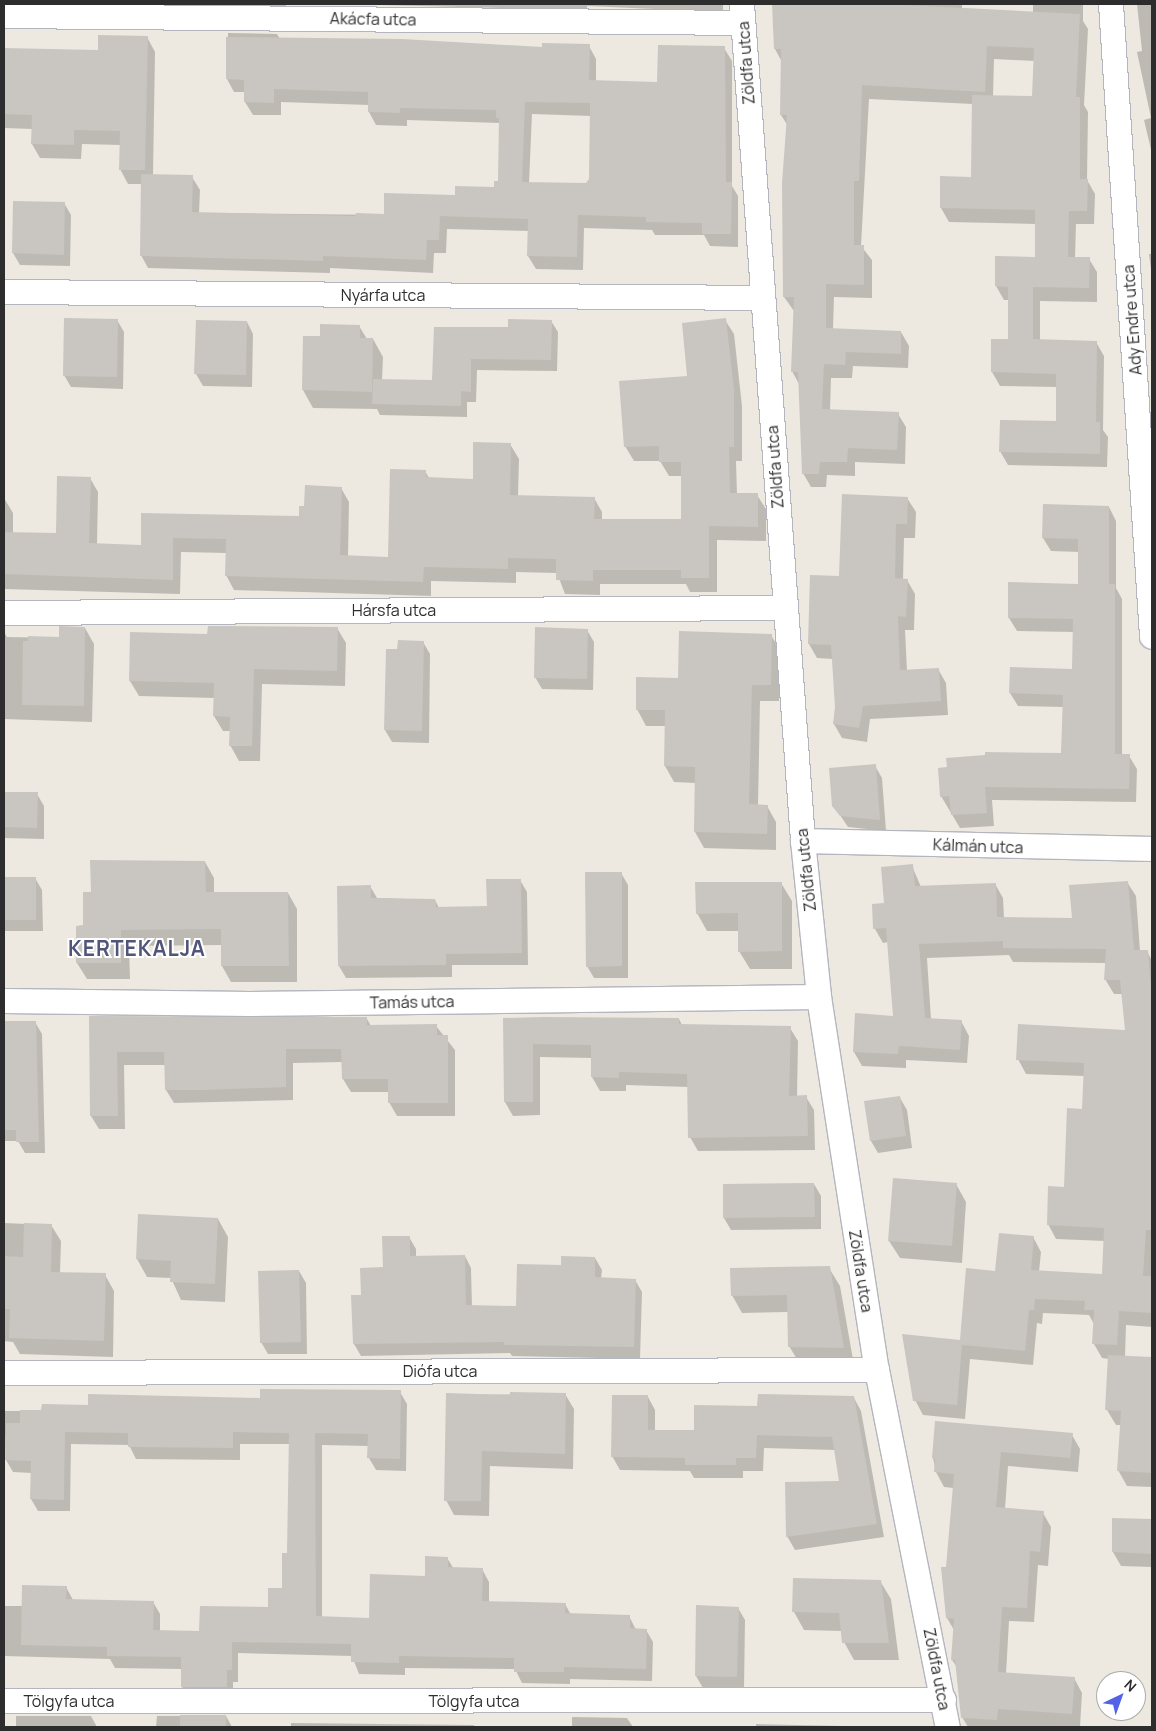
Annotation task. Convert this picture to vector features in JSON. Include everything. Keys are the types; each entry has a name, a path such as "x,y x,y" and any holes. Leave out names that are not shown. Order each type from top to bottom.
{"street":[{"name":"Ady Endre utca","path":"1111,4 1152,636"},
{"name":"Akácfa utca","path":"4,16 742,13"},
{"name":"Zöldfa utca","path":"742,13 803,841 819,997 876,1370 948,1727"},
{"name":"Nyárfa utca","path":"4,292 763,298"},
{"name":"Hársfa utca","path":"4,614 785,608"},
{"name":"Kálmán utca","path":"803,841 1152,849"},
{"name":"Tamás utca","path":"4,1001 250,1004 819,997"},
{"name":"Diófa utca","path":"4,1373 876,1370"},
{"name":"Tölgyfa utca","path":"4,1701 944,1700"}],"building":[{"path":"772,4 886,4 1080,14 1076,97 1080,97 1080,179 1088,179 1087,211 1069,211 1068,257 1090,257 1089,288 1033,287 1033,339 1097,341 1096,422 1100,422 1100,454 999,452 1000,420 1056,421 1056,374 991,372 991,339 1008,339 1008,287 995,286 995,256 1035,257 1035,210 940,208 940,176 971,177 972,95 1032,96 1034,48 987,46 985,92 862,85 859,181 854,181 854,245 864,245 864,285 826,284 826,328 901,331 901,354 846,352 845,365 824,364 822,409 899,412 897,450 848,448 847,462 820,462 819,474 802,474 798,372 791,372 794,297 783,297 782,183 787,115 780,115 781,49 774,49"},
{"path":"98,35 148,36 145,170 119,170 120,131 74,130 74,145 31,144 32,115 4,114 4,48 98,50"},
{"path":"226,37 402,39 542,47 542,43 590,44 589,80 657,82 658,45 725,46 726,182 732,182 731,234 702,234 702,223 646,222 646,217 578,215 577,257 527,256 528,219 440,216 439,240 427,240 426,260 323,256 323,261 140,256 141,174 193,175 192,212 355,216 356,213 384,214 384,193 455,195 455,186 494,187 494,181 498,181 499,118 496,118 496,110 400,108 400,113 368,112 368,92 274,89 274,103 244,102 244,80 226,79","holes":["525,102 590,103 589,179 586,183 522,182"]},
{"path":"13,201 65,202 64,255 12,253"},
{"path":"64,318 118,319 117,377 63,376"},
{"path":"726,318 734,390 734,447 729,447 730,493 758,493 758,527 709,526 709,578 681,578 681,570 593,570 593,581 556,580 556,559 508,558 508,569 424,567 423,582 225,576 226,539 173,538 173,580 4,574 4,532 56,533 57,476 91,477 89,543 141,545 141,513 299,516 299,506 304,506 305,485 342,487 340,555 388,557 390,469 426,470 426,477 473,479 473,442 511,443 510,495 595,497 594,519 681,519 681,462 659,462 659,446 624,447 619,381 687,376 682,323"},
{"path":"508,319 552,320 551,360 471,359 471,392 461,391 461,406 372,404 373,379 432,380 434,327 508,327"},
{"path":"196,320 247,321 246,375 194,374"},
{"path":"320,324 360,325 360,338 373,338 372,392 302,390 303,336 320,336"},
{"path":"842,494 908,497 907,524 896,524 895,578 908,579 906,617 898,616 900,670 939,668 941,701 863,706 859,728 833,724 835,707 831,645 808,644 810,575 839,576"},
{"path":"1043,504 1109,506 1109,584 1115,584 1115,754 1130,754 1129,789 985,787 987,813 951,815 949,796 940,797 938,768 947,767 946,758 985,755 985,752 1061,753 1063,695 1009,693 1010,667 1072,669 1073,619 1008,618 1008,582 1078,584 1078,539 1042,538"},
{"path":"59,626 85,627 84,706 22,705 23,641 28,641 28,636 59,637"},
{"path":"208,626 338,627 337,671 254,669 252,746 229,746 230,717 213,716 214,683 129,681 130,632 207,634"},
{"path":"535,627 588,629 587,679 534,678"},
{"path":"679,631 772,634 771,685 752,685 749,804 768,805 767,834 694,832 695,767 664,766 665,710 636,710 636,677 678,678"},
{"path":"398,640 424,641 422,731 384,730 386,649 397,649"},
{"path":"876,764 880,820 840,816 832,806 829,768"},
{"path":"4,792 38,792 37,828 4,827"},
{"path":"90,860 205,861 206,892 288,892 289,966 221,966 221,929 121,930 121,963 76,963 76,926 83,925 83,892 91,892"},
{"path":"913,864 915,886 996,883 997,917 1072,918 1069,885 1128,881 1134,950 1148,950 1152,1000 1152,1230 1146,1230 1143,1276 1152,1276 1152,1313 1119,1311 1117,1345 1092,1344 1094,1310 1084,1310 1085,1301 1035,1299 1034,1310 1029,1310 1025,1351 962,1345 957,1405 913,1401 902,1334 960,1340 966,1268 995,1271 999,1233 1034,1236 1031,1270 1102,1274 1104,1228 1047,1225 1048,1186 1064,1187 1067,1108 1082,1109 1084,1063 1016,1060 1018,1024 1125,1030 1120,980 1104,980 1106,949 1003,948 1003,941 919,944 925,1018 962,1020 960,1050 899,1046 898,1054 853,1052 855,1013 893,1016 886,928 873,929 872,904 884,903 881,867"},
{"path":"585,872 622,872 622,966 586,967"},
{"path":"4,877 36,877 36,920 4,920"},
{"path":"486,879 521,879 522,953 446,954 446,965 338,966 337,886 371,885 371,898 435,899 436,907 487,906"},
{"path":"695,882 782,882 782,951 738,952 738,913 696,914"},
{"path":"89,1016 367,1017 367,1025 437,1024 437,1035 448,1035 448,1103 388,1103 388,1079 342,1079 341,1049 286,1049 286,1087 204,1090 165,1090 164,1052 117,1052 118,1116 90,1116"},
{"path":"503,1018 679,1018 679,1024 791,1026 789,1096 807,1095 808,1136 688,1138 687,1074 619,1072 619,1078 591,1077 591,1045 533,1044 533,1102 504,1102"},
{"path":"4,1021 36,1021 39,1142 16,1142 16,1130 4,1130"},
{"path":"900,1096 906,1136 870,1141 864,1101"},
{"path":"893,1178 957,1183 952,1246 888,1241"},
{"path":"814,1183 815,1217 723,1218 723,1184"},
{"path":"138,1214 218,1218 215,1284 170,1282 171,1261 136,1259"},
{"path":"24,1223 52,1224 51,1272 106,1273 104,1341 9,1338 10,1309 4,1309 4,1256 23,1257"},
{"path":"382,1236 410,1236 410,1256 465,1255 466,1305 516,1306 517,1264 561,1265 561,1256 595,1257 595,1277 636,1279 634,1347 504,1345 504,1342 353,1344 351,1295 361,1295 360,1268 383,1267"},
{"path":"830,1266 844,1348 788,1347 787,1295 731,1296 730,1268"},
{"path":"299,1270 301,1342 260,1343 258,1271"},
{"path":"1108,1355 1152,1357 1152,1473 1117,1471 1121,1411 1105,1410"},
{"path":"260,1389 401,1390 400,1459 367,1458 368,1434 315,1433 316,1616 369,1618 370,1574 425,1576 425,1556 448,1557 448,1567 483,1568 482,1601 566,1603 565,1613 630,1615 630,1628 647,1629 646,1669 564,1667 564,1672 514,1672 514,1658 399,1656 399,1663 351,1662 351,1644 232,1642 232,1670 227,1670 227,1687 181,1687 181,1657 107,1656 107,1647 21,1645 22,1585 67,1586 66,1599 154,1601 153,1630 199,1631 200,1606 268,1607 268,1588 282,1588 282,1553 287,1553 289,1433 233,1432 233,1448 128,1447 128,1433 65,1432 64,1500 30,1499 31,1461 5,1460 6,1423 20,1423 20,1410 41,1410 42,1404 88,1405 88,1394 260,1398"},
{"path":"510,1392 566,1393 565,1454 482,1451 481,1501 444,1501 446,1393 510,1395"},
{"path":"758,1394 854,1396 877,1524 786,1537 785,1482 839,1481 832,1437 757,1435 756,1458 736,1458 736,1465 685,1465 685,1458 611,1457 612,1395 648,1395 648,1430 694,1430 694,1405 757,1406"},
{"path":"935,1421 1073,1433 1070,1458 1001,1452 996,1507 1044,1511 1040,1552 1030,1551 1027,1608 1002,1607 998,1672 1075,1677 1072,1714 998,1709 997,1720 961,1718 955,1660 951,1660 954,1619 946,1618 941,1567 946,1567 954,1474 934,1472 935,1459 932,1458"},
{"path":"1112,1518 1152,1519 1152,1554 1112,1552"},
{"path":"793,1578 881,1580 889,1643 842,1643 839,1613 792,1612"},
{"path":"696,1605 739,1607 737,1677 695,1676"},
{"path":"180,1715 226,1715 226,1727 180,1727"}],"district":[{"name":"KERTEKALJA","path":"137,948"}]}
